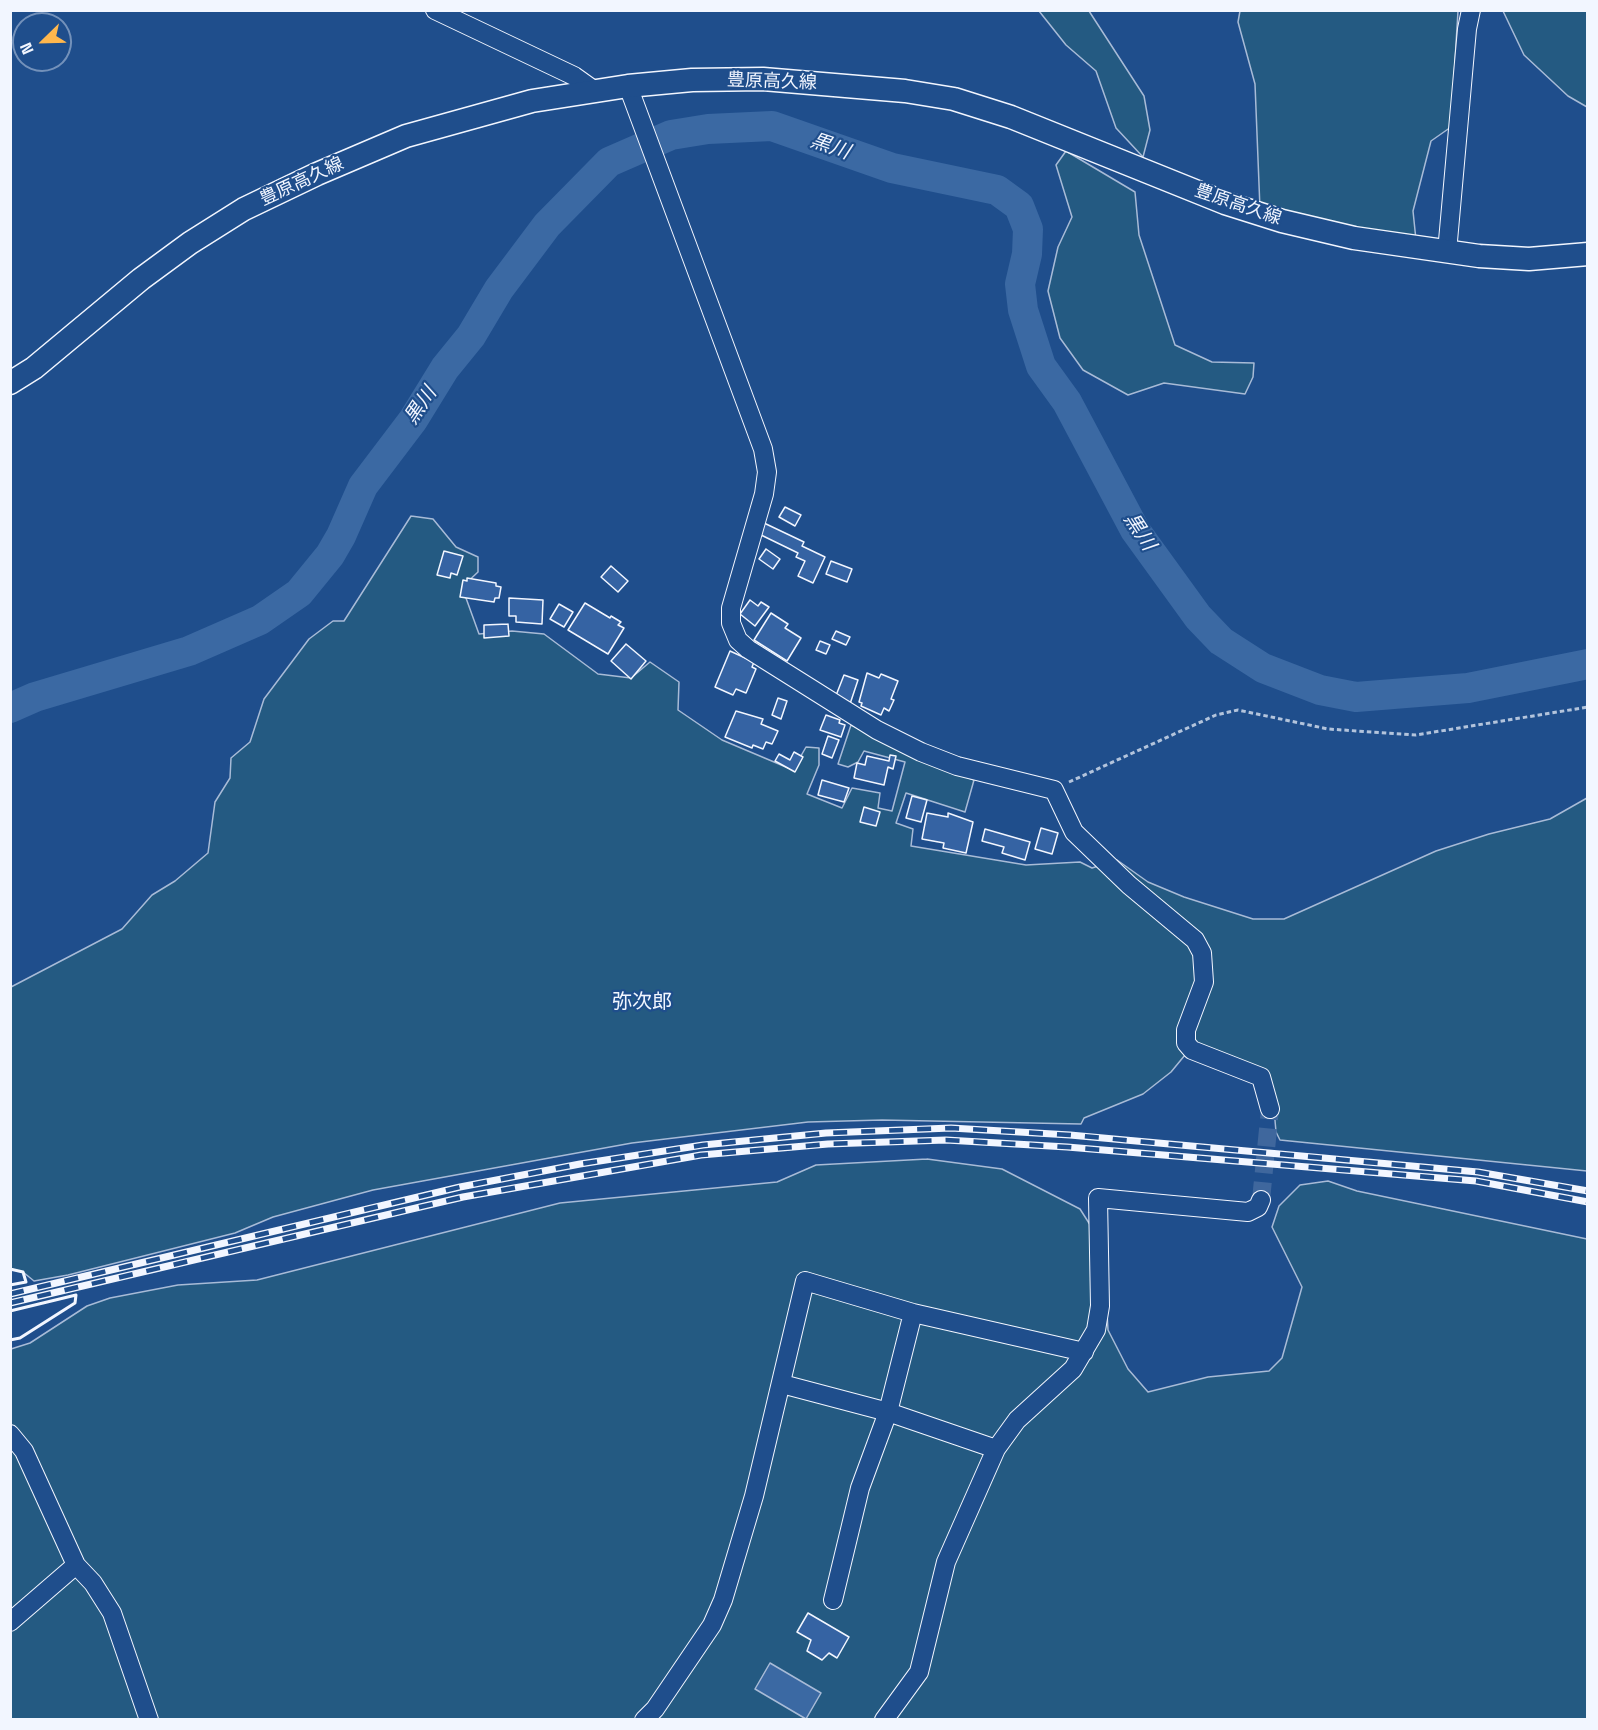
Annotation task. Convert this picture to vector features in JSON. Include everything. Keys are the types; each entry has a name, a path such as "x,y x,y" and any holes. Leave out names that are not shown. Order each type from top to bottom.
{"main road":[{"name":"豊原高久線","path":"10,383 34,368 141,279 190,243 244,209 317,174 406,136 532,101 628,86 692,80 763,79 905,91 954,99 1011,117 1225,203 1354,238 1447,252 1529,259 1587,254"}],"street":[{"path":"435,10 574,76 595,91"},
{"path":"1447,252 1467,29 1471,10"},
{"path":"628,86 763,449 767,472 731,608 732,623 738,640 748,649 877,730 921,752 967,769 1054,790 1066,821 1074,832 1128,885 1194,940 1202,953 1204,982 1186,1030 1186,1043 1192,1050 1261,1077 1270,1109"},
{"path":"884,1719 919,1672 946,1563 996,1449 1017,1420 1073,1369 1096,1330 1100,1306 1098,1198 1248,1212 1258,1207 1261,1200"},
{"path":"644,1719 655,1709 712,1625 723,1600 739,1553 782,1384 805,1281 913,1313 1084,1352"},
{"path":"833,1600 860,1488 888,1412 913,1313"},
{"path":"782,1384 888,1412 996,1449"},
{"path":"10,1434 24,1451 76,1565 93,1583 112,1613 149,1719"},
{"path":"10,1622 76,1565"}],"path":[{"path":"1054,790 1215,715 1238,710 1328,729 1416,735 1587,707"}],"shaded area":[{"path":"1039,11 1089,11 1144,96 1150,130 1143,157 1116,128 1096,71 1066,45"},
{"path":"1240,11 1458,11 1451,127 1431,141 1413,211 1416,240 1260,209 1255,84 1238,22"},
{"path":"1503,11 1587,11 1587,107 1568,96 1524,55"},
{"path":"1066,151 1135,192 1139,235 1175,345 1212,362 1254,363 1253,377 1245,394 1164,383 1128,395 1083,370 1060,338 1048,291 1058,247 1072,217 1056,165"},
{"path":"411,516 433,519 456,547 478,557 478,572 462,587 479,634 512,631 544,634 598,674 631,678 650,662 679,682 678,710 722,740 793,770 806,747 819,748 819,765 807,794 842,808 852,788 880,793 878,808 892,811 905,762 864,751 858,762 848,767 838,764 851,725 926,762 974,780 965,812 906,793 896,823 913,829 911,846 1026,865 1080,862 1092,868 1117,860 1148,882 1184,897 1253,919 1284,919 1436,851 1489,834 1550,819 1587,798 1587,1171 1280,1140 1276,1132 1272,1085 1185,1055 1171,1072 1143,1094 1084,1118 1081,1124 882,1120 808,1122 632,1143 373,1190 273,1217 235,1233 68,1275 34,1281 23,1272 11,1269 11,987 122,929 152,895 175,881 208,853 215,802 230,778 231,758 250,742 264,699 309,639 333,621 344,621"},
{"path":"927,1159 1002,1169 1080,1209 1103,1245 1108,1330 1128,1369 1148,1392 1208,1377 1269,1371 1282,1358 1302,1287 1272,1227 1279,1206 1300,1185 1328,1181 1357,1191 1587,1239 1587,1719 11,1720 11,1349 30,1343 87,1306 110,1298 178,1285 257,1280 560,1203 777,1182 816,1165"},
{"path":"770,1663 821,1693 806,1719 755,1689"}],"building":[{"path":"785,507 801,515 795,526 779,517"},
{"path":"764,523 804,542 802,546 825,557 813,583 798,576 805,561 796,557 798,553 759,534"},
{"path":"766,549 780,559 773,569 759,559"},
{"path":"444,551 463,556 457,575 451,573 450,578 437,575"},
{"path":"831,561 852,569 847,582 826,574"},
{"path":"611,566 628,581 618,592 601,577"},
{"path":"467,578 496,583 496,586 501,587 499,598 495,598 494,602 460,597 463,580 467,581"},
{"path":"509,598 543,600 542,624 516,622 516,616 509,616"},
{"path":"750,600 758,606 761,602 769,607 755,626 740,614"},
{"path":"585,603 621,622 618,625 624,628 608,654 568,630"},
{"path":"559,604 573,612 564,627 550,619"},
{"path":"771,613 788,624 785,628 801,638 787,661 754,640"},
{"path":"508,624 509,636 484,638 484,625"},
{"path":"836,631 850,637 846,645 832,639"},
{"path":"820,641 830,645 826,654 816,650"},
{"path":"626,644 646,661 631,679 611,661"},
{"path":"730,651 754,662 752,667 756,669 746,693 736,689 733,695 715,687"},
{"path":"867,673 879,678 881,674 898,681 889,711 884,708 881,715 861,706 862,703 859,702"},
{"path":"844,675 858,680 850,704 835,698"},
{"path":"778,698 787,701 781,719 772,715"},
{"path":"736,711 763,719 761,724 778,731 772,744 766,742 763,749 753,745 752,748 725,737"},
{"path":"826,715 840,720 839,723 845,725 841,737 820,730"},
{"path":"828,736 839,740 832,758 822,754"},
{"path":"794,752 803,757 795,772 775,761 779,754 790,760"},
{"path":"890,755 896,756 893,769 888,767 884,785 854,778 857,763 865,765 867,756 889,761"},
{"path":"822,780 849,788 844,802 818,795"},
{"path":"912,796 927,800 921,822 906,818"},
{"path":"864,807 880,812 876,826 860,822"},
{"path":"927,813 948,817 948,813 973,822 966,853 943,848 944,843 922,839"},
{"path":"1041,828 1058,833 1052,854 1035,849"},
{"path":"985,829 1030,842 1025,860 1002,853 1004,847 982,841"},
{"path":"808,1613 849,1637 837,1658 829,1653 822,1660 807,1651 811,1640 797,1632"}],"waterway":[{"name":"黒川","path":"10,708 35,697 189,651 260,620 299,593 330,555 363,486 413,420 445,368 471,336 499,289 547,225 609,162 671,135 708,129 772,126 892,168 997,190 1019,206 1028,229 1027,254 1020,284 1023,310 1041,366 1067,402 1135,530 1198,617 1221,641 1263,668 1320,690 1356,697 1468,688 1588,664"}],"tunnel":[{"path":"1261,1200 1270,1109"}],"railway":[{"path":"10,1294 460,1187 580,1164 703,1145 826,1133 951,1128 1070,1135 1478,1172 1588,1191"},
{"path":"10,1303 463,1197 701,1155 828,1144 946,1140 1067,1147 1476,1181 1588,1202"}],"wall":[{"path":"10,1269 23,1272 26,1282 10,1285"},
{"path":"10,1311 76,1295 75,1303 20,1338 10,1340"}],"district":[{"name":"弥次郎","path":"642,1003"}]}
